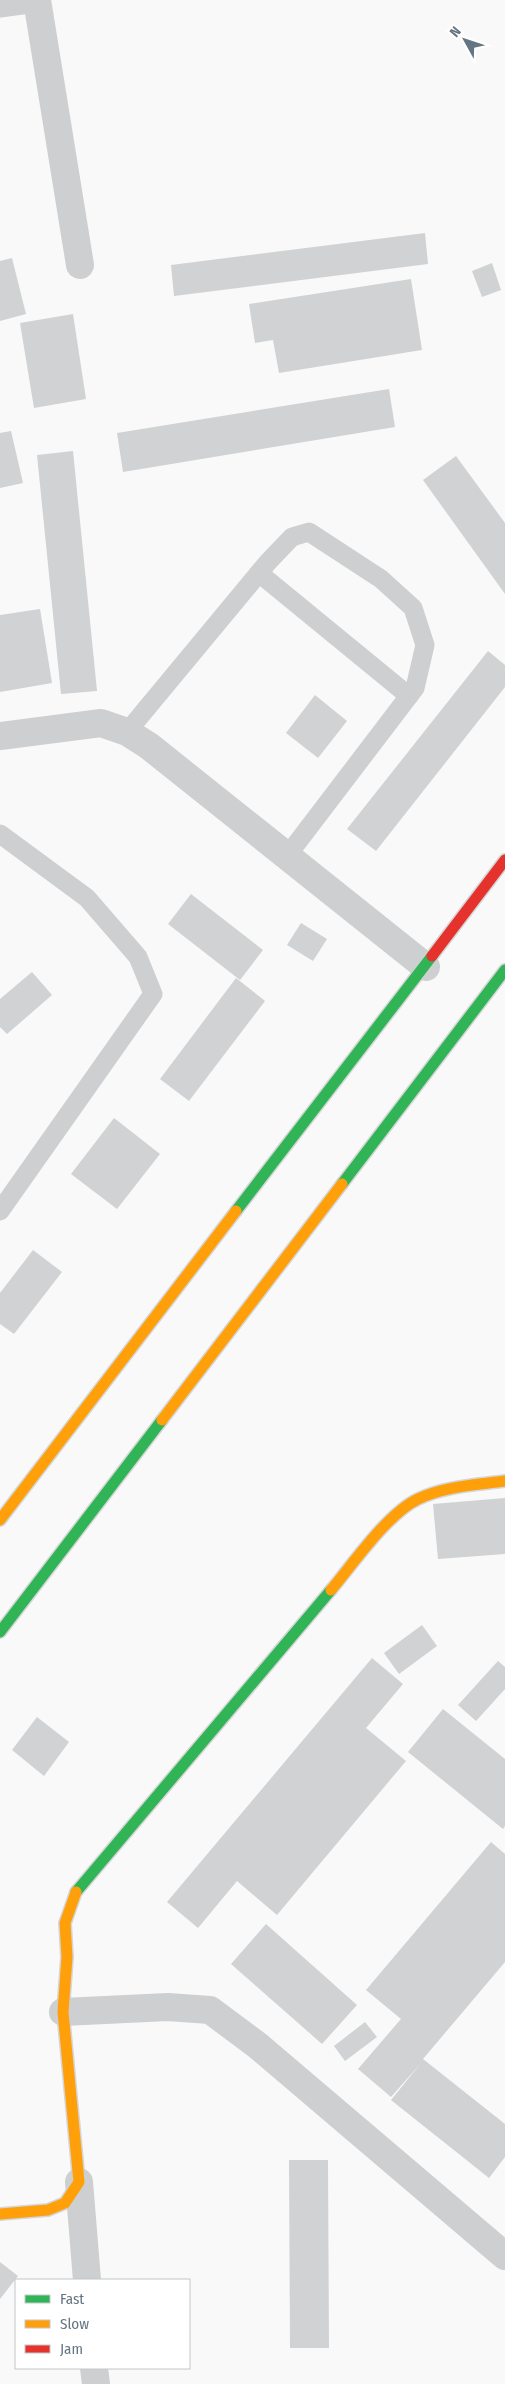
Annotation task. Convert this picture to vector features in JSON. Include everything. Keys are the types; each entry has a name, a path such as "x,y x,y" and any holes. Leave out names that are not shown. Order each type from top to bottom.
{"street":[{"path":"37,1 80,265"},
{"path":"0,736 101,723 126,732 149,746 426,967"},
{"path":"0,1520 426,967 505,860"},
{"path":"0,1632 505,970"},
{"path":"87,2279 63,2012 67,1957 65,1923 75,1893 392,1518 418,1499 459,1487 505,1481"},
{"path":"63,2012 168,2007 210,2010 257,2045 505,2256"},
{"path":"0,2214 48,2210 65,2203 79,2182"},
{"path":"94,2369 96,2384"}],"lane":[{"path":"0,8 37,1"},
{"path":"126,732 259,573 292,537 309,532 381,579 412,608 425,645 415,688 287,856"},
{"path":"259,573 409,696"},
{"path":"0,834 87,898 138,957 153,994 0,1211"}],"building":[{"path":"425,233 428,264 174,296 171,265"},
{"path":"12,258 26,314 0,321 0,261"},
{"path":"492,263 501,290 482,297 472,271"},
{"path":"411,279 422,350 279,373 273,340 255,343 249,304"},
{"path":"73,314 86,399 34,408 20,323"},
{"path":"389,389 395,427 123,472 117,433"},
{"path":"11,431 23,483 0,488 0,433"},
{"path":"73,451 97,691 61,694 37,455"},
{"path":"456,456 505,523 505,594 423,480"},
{"path":"40,609 52,683 0,692 0,615"},
{"path":"488,651 505,665 505,687 376,851 347,829"},
{"path":"315,695 347,721 318,758 286,733"},
{"path":"191,894 263,950 240,980 168,924"},
{"path":"301,923 327,939 313,961 287,945"},
{"path":"32,972 52,995 7,1034 0,1027 0,999"},
{"path":"236,978 265,1001 189,1101 160,1079"},
{"path":"114,1118 160,1154 117,1209 71,1174"},
{"path":"33,1250 62,1272 14,1334 0,1324 0,1293"},
{"path":"505,1498 505,1554 438,1559 433,1504"},
{"path":"422,1625 437,1646 399,1674 384,1653"},
{"path":"372,1658 403,1684 366,1728 406,1761 277,1915 237,1881 198,1928 167,1902"},
{"path":"498,1661 505,1667 505,1689 476,1721 458,1705"},
{"path":"443,1709 505,1759 505,1826 503,1829 408,1752"},
{"path":"37,1717 69,1742 44,1776 12,1750"},
{"path":"491,1842 505,1854 505,1962 423,2059 505,2124 505,2157 489,2178 391,2100 421,2063 391,2097 358,2069 401,2019 366,1990"},
{"path":"266,1924 357,2005 322,2044 231,1964"},
{"path":"365,2022 377,2037 345,2061 334,2046"},
{"path":"289,2160 328,2160 329,2348 290,2348"},
{"path":"0,2262 18,2276 0,2299"}],"traffic: fast":[{"path":"236,1211 432,956"},
{"path":"342,1184 505,970"},
{"path":"0,1632 162,1420"},
{"path":"76,1892 331,1590"}],"traffic: slow":[{"path":"162,1420 342,1184"},
{"path":"0,1520 236,1211"},
{"path":"331,1590 383,1528 406,1506 439,1491 505,1481"},
{"path":"0,2214 48,2210 65,2203 79,2182 63,2012 67,1957 65,1923 76,1892"}],"traffic: jam":[{"path":"432,956 505,860"}]}
